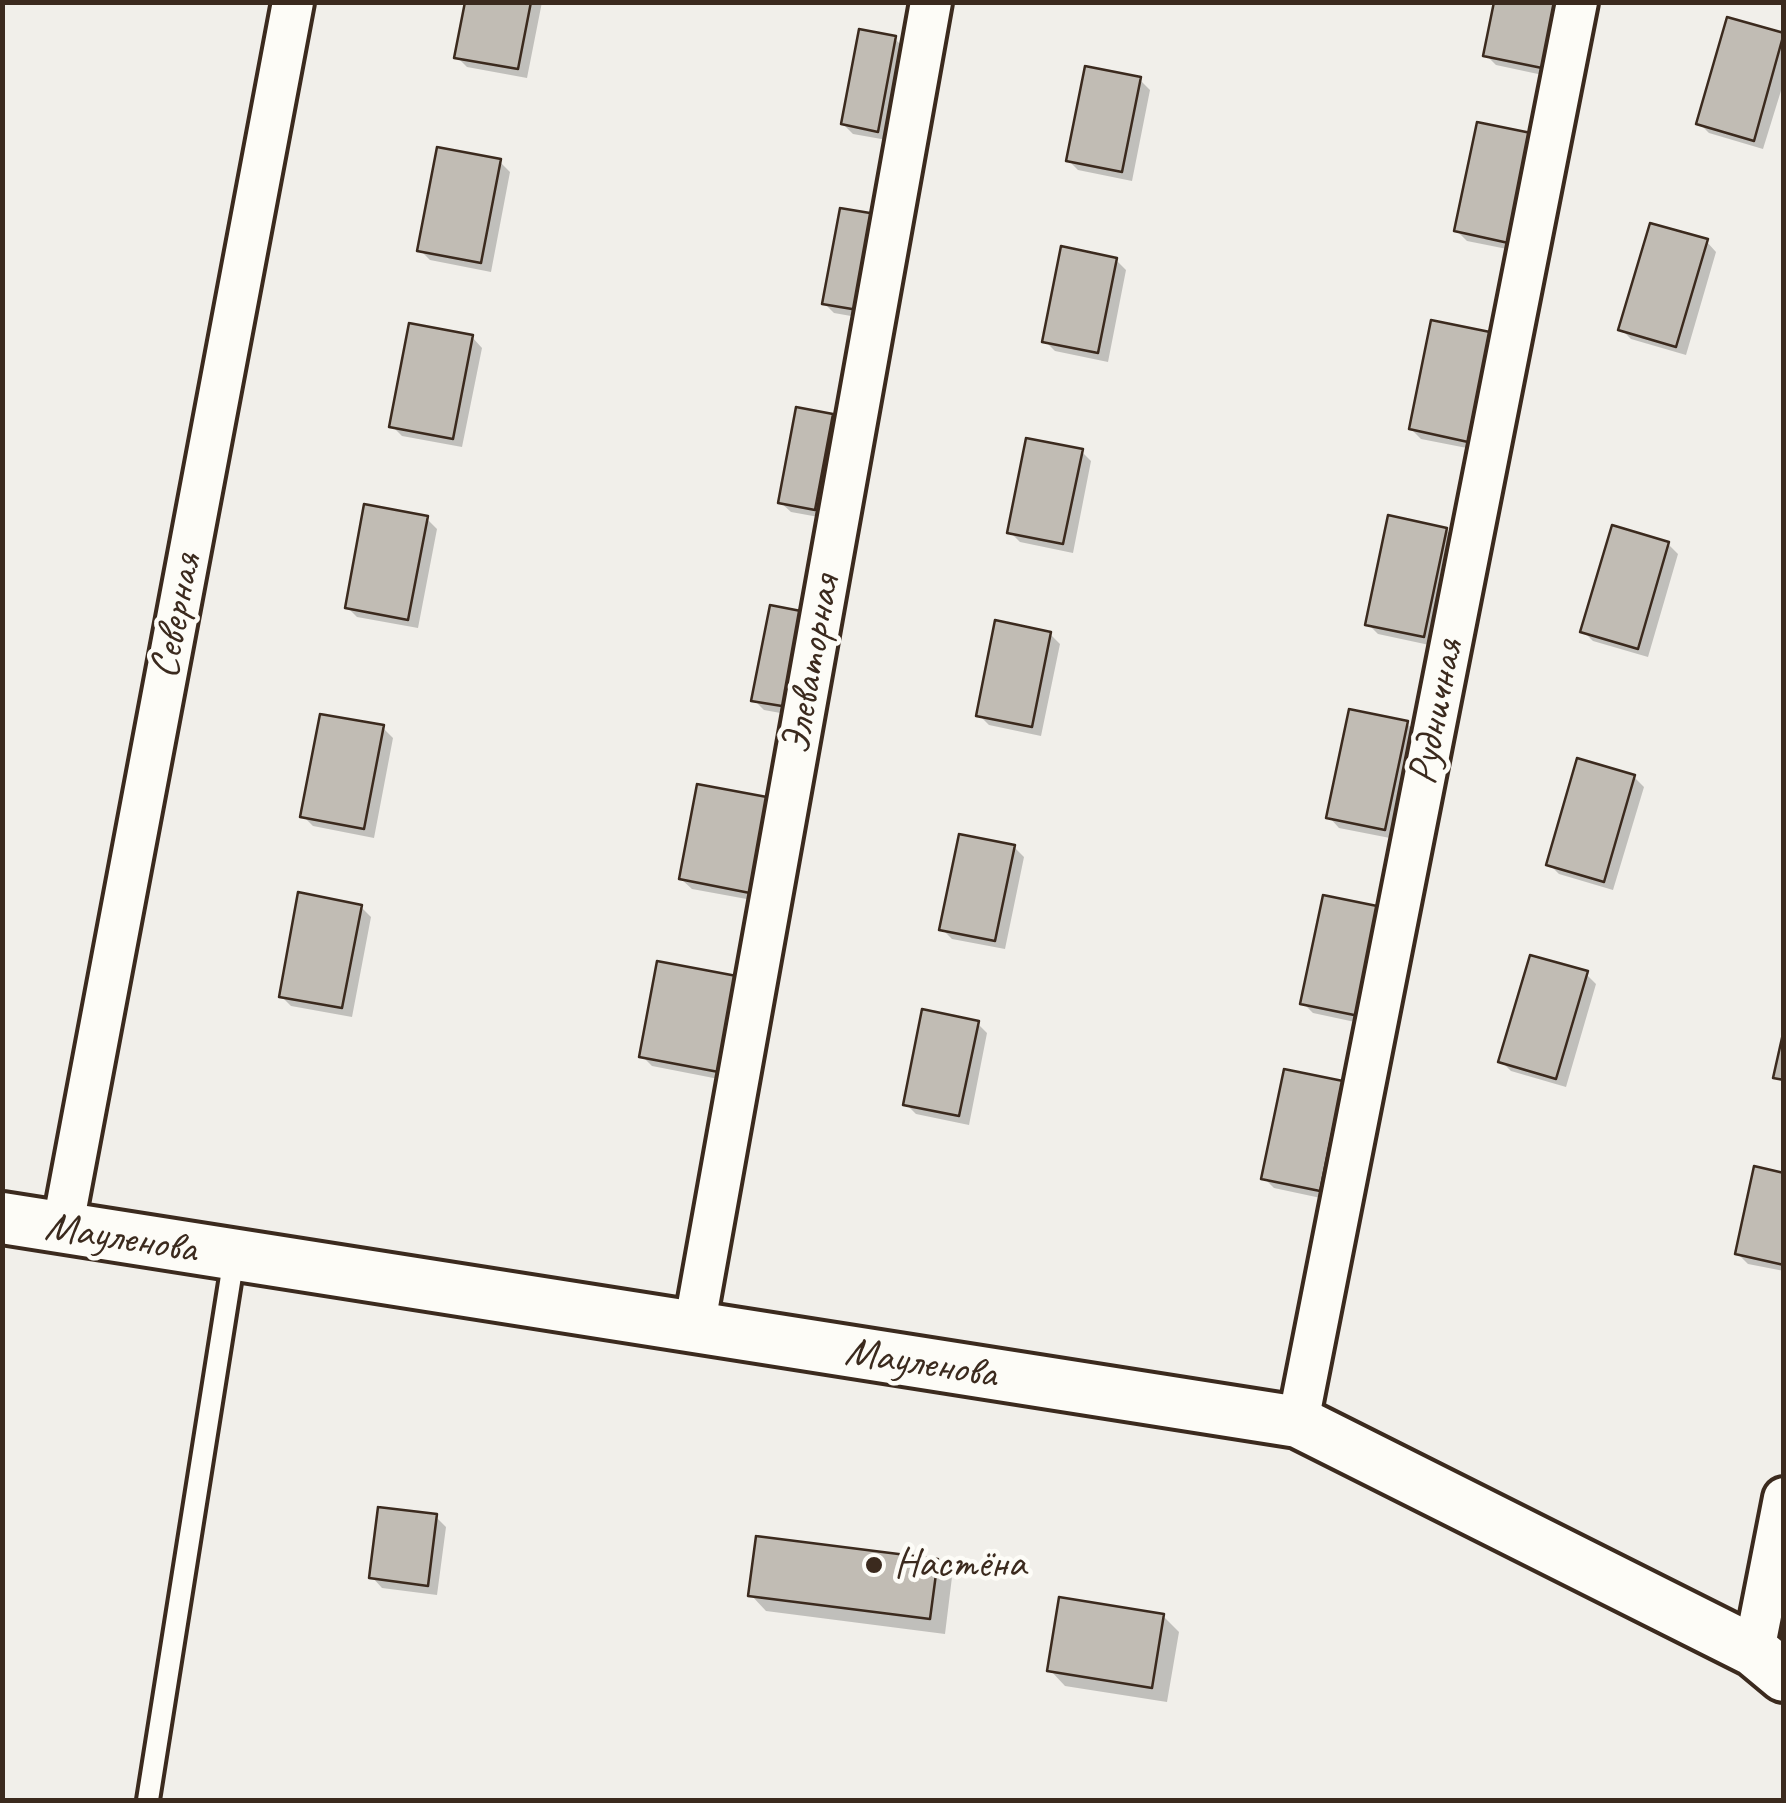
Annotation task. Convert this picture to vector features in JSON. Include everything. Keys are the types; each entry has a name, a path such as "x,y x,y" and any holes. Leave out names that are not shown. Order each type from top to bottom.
{"street":[{"name":"Северная","path":"62,1230 293,2"},
{"name":"Элеваторная","path":"694,1328 931,2"},
{"name":"Рудничная","path":"1298,1422 1576,2"},
{"name":"Мауленова","path":"2,1218 1298,1422 1768,1664"},
{"path":"1768,1664 1784,1498"}],"lane":[{"path":"148,1800 234,1257"}],"building":[{"path":"465,2 531,2 518,69 454,58"},
{"path":"1494,2 1556,2 1542,68 1483,56"},
{"path":"1727,17 1784,33 1754,141 1696,124"},
{"path":"859,29 896,36 878,132 841,124"},
{"path":"1085,66 1141,77 1122,172 1066,161"},
{"path":"1477,122 1536,134 1513,244 1454,231"},
{"path":"437,147 501,159 481,263 417,251"},
{"path":"840,208 876,214 858,310 822,304"},
{"path":"1650,223 1708,239 1676,347 1618,330"},
{"path":"1061,246 1117,258 1098,353 1042,342"},
{"path":"1431,320 1490,332 1468,442 1409,429"},
{"path":"409,323 473,335 453,439 389,427"},
{"path":"796,407 833,414 815,510 778,503"},
{"path":"1026,438 1083,449 1063,544 1007,533"},
{"path":"364,504 428,516 408,620 345,608"},
{"path":"1388,515 1447,528 1424,637 1365,625"},
{"path":"1612,525 1669,542 1638,649 1580,632"},
{"path":"770,605 806,612 788,707 751,701"},
{"path":"995,620 1051,632 1032,727 976,716"},
{"path":"1349,709 1408,721 1385,830 1326,818"},
{"path":"320,714 384,725 364,829 300,817"},
{"path":"1577,758 1635,775 1604,882 1546,865"},
{"path":"697,784 783,800 765,896 679,879"},
{"path":"959,834 1015,845 995,941 939,930"},
{"path":"298,892 362,905 342,1008 279,997"},
{"path":"1323,895 1382,907 1359,1016 1300,1004"},
{"path":"1530,955 1588,971 1556,1079 1498,1062"},
{"path":"657,961 742,977 724,1073 639,1057"},
{"path":"922,1009 979,1021 959,1116 903,1105"},
{"path":"1784,1029 1784,1080 1773,1078"},
{"path":"1284,1069 1343,1081 1320,1191 1261,1179"},
{"path":"1754,1166 1784,1173 1784,1265 1735,1254"},
{"path":"378,1507 437,1514 428,1586 369,1578"},
{"path":"756,1536 938,1559 930,1619 748,1596"},
{"path":"1059,1597 1164,1614 1152,1688 1047,1671"}],"place":[{"name":"Настёна","path":"874,1565"}]}
